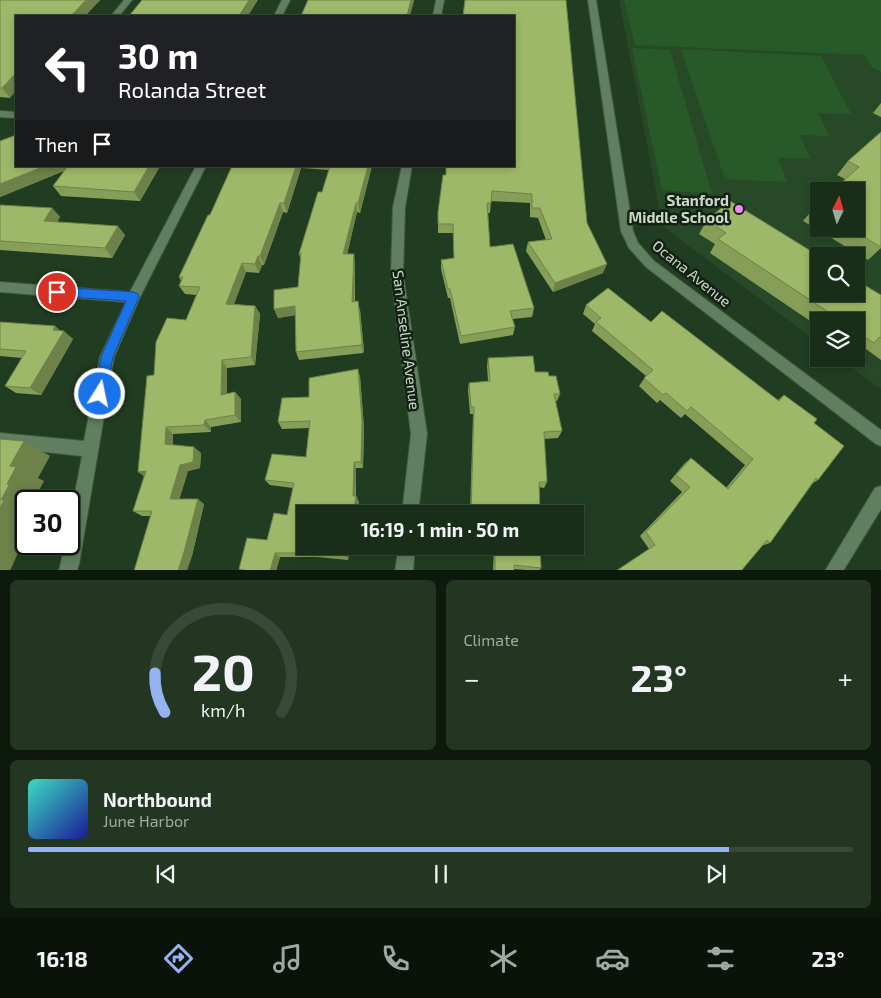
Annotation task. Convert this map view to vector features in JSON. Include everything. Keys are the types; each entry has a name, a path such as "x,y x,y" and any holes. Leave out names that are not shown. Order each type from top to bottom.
{"street":[{"path":"116,15 128,0"},
{"path":"278,15 286,0"},
{"path":"437,15 440,0"},
{"name":"Ocana Avenue","path":"592,0 627,231 633,245 650,264 881,439"},
{"path":"0,114 15,115"},
{"path":"68,570 107,357 134,297 200,167"},
{"name":"San Anseline Avenue","path":"407,167 399,206 397,274 419,434 411,505"},
{"path":"0,287 134,297"},
{"path":"0,440 91,449"},
{"path":"833,570 881,494"},
{"path":"404,570 405,555"}],"shaded area":[{"name":"Stanford Middle School","path":"619,0 881,0 881,389 851,367 865,367 865,312 810,312 810,336 663,227"},
{"path":"624,0 881,0 881,72 872,67 864,55 635,45"},
{"path":"632,48 670,50 712,194 662,190"},
{"path":"681,49 821,56 851,114 818,113 829,136 799,135 811,159 778,158 787,182 725,179"}],"building":[{"path":"0,0 86,0 72,15 15,15 15,74 0,88"},
{"path":"142,0 249,0 240,15 130,15"},
{"path":"308,0 411,0 407,15 301,15"},
{"path":"465,0 566,0 587,223 607,264 555,283 528,242 552,239 540,208 532,208 532,194 492,191 491,203 487,203 490,247 513,244 534,308 510,311 515,327 461,336 441,260 454,258 453,224 438,224 443,175 446,175 446,167 515,167 515,15 463,15"},
{"path":"881,132 881,247 865,238 865,182 842,182 859,167 848,161"},
{"path":"15,135 15,167 42,167 0,184 0,141"},
{"path":"67,167 148,167 134,192 53,186"},
{"path":"232,167 296,167 284,203 280,203 260,256 258,256 255,264 242,263 226,304 255,306 251,357 222,360 221,395 235,392 235,415 205,420 204,425 166,427 165,444 194,447 193,462 180,465 170,499 198,499 178,570 134,570 152,511 133,511 146,471 138,472 147,376 154,375 156,342 167,318 186,320 200,287 179,286 183,277 179,277 208,215 210,215"},
{"path":"330,167 368,167 343,254 354,254 352,302 358,301 362,343 361,345 296,352 295,306 274,309 274,290 298,287 301,253 299,254 318,192 322,192"},
{"path":"730,201 810,250 810,300 718,239 726,233 707,220"},
{"path":"0,205 52,208 44,221 118,226 105,248 0,241"},
{"path":"865,285 881,295 881,338 879,337 874,343 865,337 865,312 828,312 813,302 865,302"},
{"path":"608,288 651,322 662,311 779,401 784,395 817,419 814,423 844,446 818,480 816,478 770,543 767,540 742,570 618,570 655,545 646,532 690,487 676,475 691,458 728,489 753,459 691,407 687,411 666,393 663,395 644,378 653,370 596,322 601,318 586,305"},
{"path":"0,322 55,326 53,330 64,331 30,388 5,386 26,351 0,349"},
{"path":"533,356 535,372 548,372 549,376 556,376 560,394 554,394 562,431 544,432 547,482 539,482 540,505 471,505 474,407 471,407 469,383 490,381 488,358"},
{"path":"358,369 362,421 361,462 354,462 353,496 356,496 354,505 296,505 296,553 275,553 270,570 239,569 247,538 267,540 274,513 287,515 294,483 265,480 272,454 306,457 310,421 278,422 282,398 309,397 309,378"},
{"path":"0,439 24,441 10,466 16,467 7,484 9,485 1,500 4,500 0,508"},
{"path":"495,555 540,555 541,568 514,565 514,570 495,570"}],"place":[{"name":"Stanford Middle School","path":"739,209"}],"route":[{"path":"57,292 134,297 107,357 100,394"}]}
